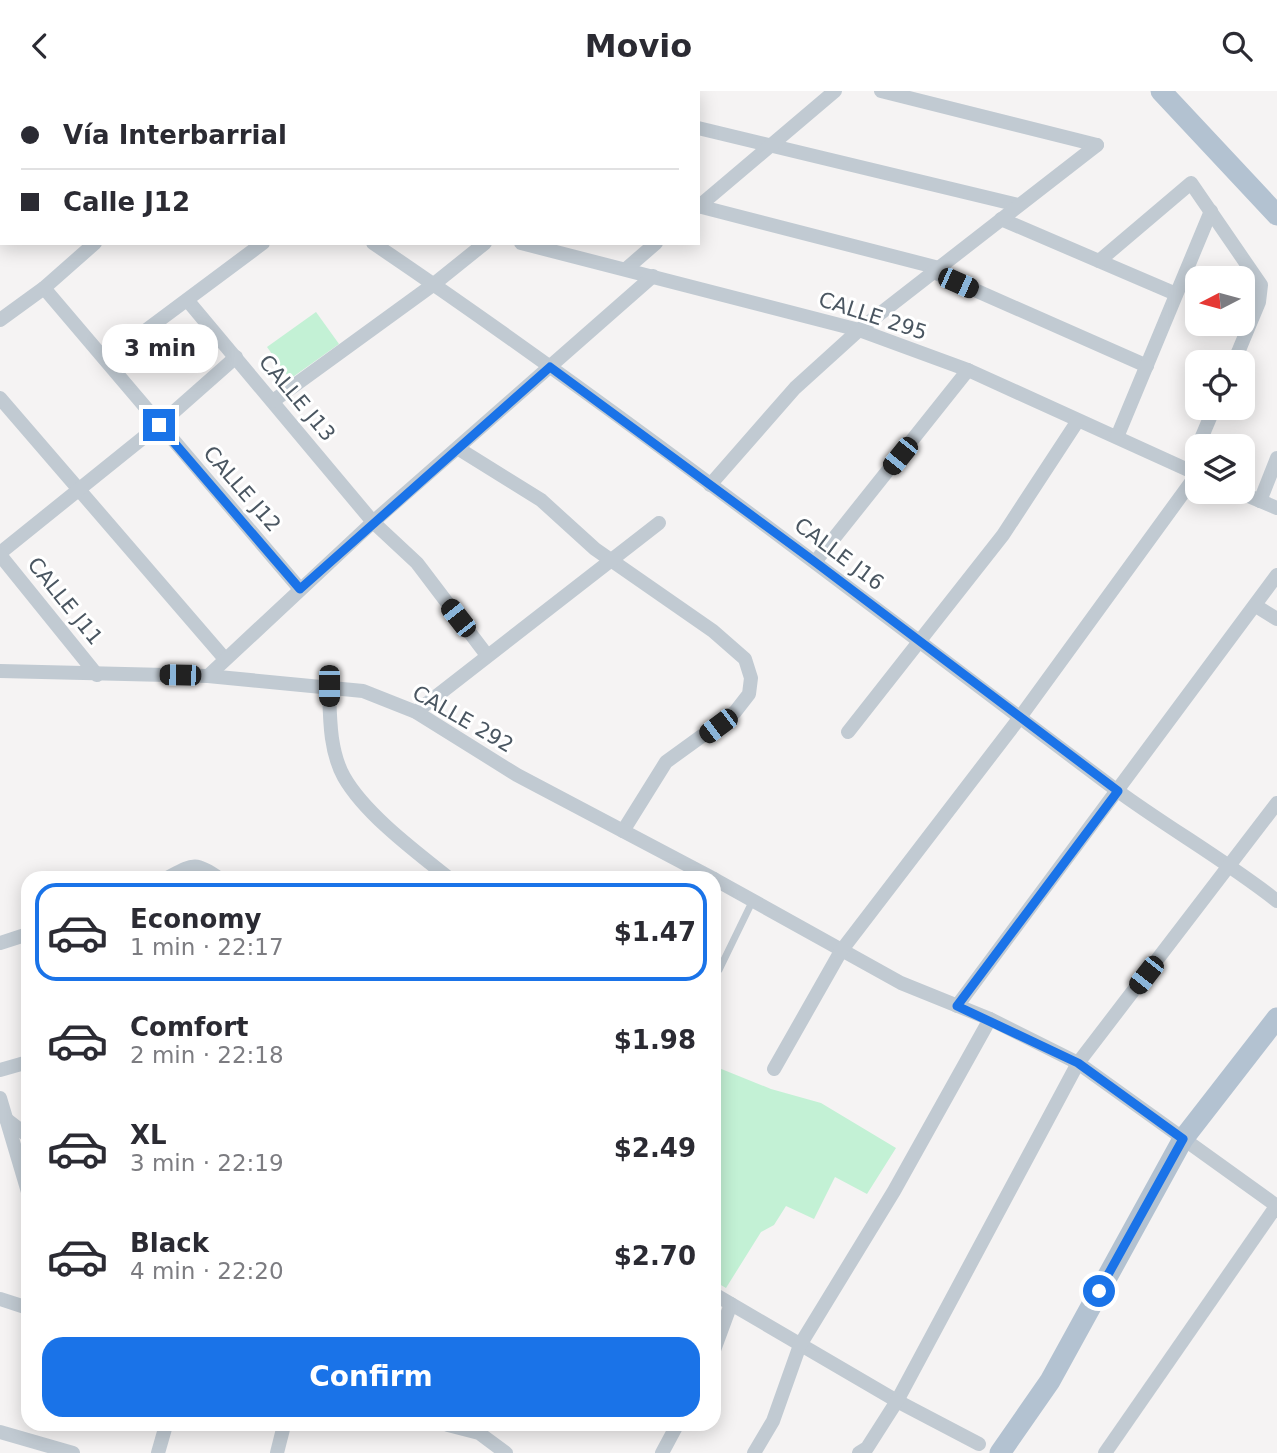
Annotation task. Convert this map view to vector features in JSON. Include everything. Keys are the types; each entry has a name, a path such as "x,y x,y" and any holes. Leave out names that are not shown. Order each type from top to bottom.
{"main road":[{"path":"1161,91 1277,215"},
{"path":"1000,1453 1050,1381 1183,1139 1277,1018"}],"street":[{"path":"700,206 835,91"},
{"path":"710,485 795,388 859,330 1097,145 881,91"},
{"path":"700,129 769,148 1018,205"},
{"path":"1099,261 1191,183 1261,285 1259,302 1239,350"},
{"path":"700,207 937,270 1147,366"},
{"path":"1116,437 1211,211"},
{"path":"1001,219 1176,294"},
{"path":"0,320 44,288 93,245"},
{"path":"106,360 260,245"},
{"name":"CALLE J16","path":"376,245 550,367 815,562 1118,791 1231,865 1277,901"},
{"path":"273,401 434,284 483,245"},
{"name":"CALLE 295","path":"529,245 859,330 968,370 1077,422 1185,468"},
{"path":"626,269 654,245"},
{"path":"208,675 373,522 653,277"},
{"name":"CALLE J12","path":"44,288 300,589"},
{"name":"CALLE J13","path":"188,301 373,522 416,563 486,654"},
{"path":"0,554 159,425 236,357"},
{"path":"815,562 968,370"},
{"path":"0,398 225,660"},
{"path":"848,732 1003,535 1077,422"},
{"path":"459,449 541,500 610,558 713,631 745,659 751,678 749,694 736,712 666,762 623,831"},
{"path":"1260,501 1277,458"},
{"path":"774,1069 841,951 1021,716 1185,485"},
{"path":"1255,499 1277,508"},
{"path":"416,712 486,654 659,523"},
{"name":"CALLE J11","path":"0,554 97,675"},
{"path":"957,1006 1277,575"},
{"path":"1256,605 1277,619"},
{"name":"CALLE 292","path":"0,671 97,675 208,675 363,691 416,712 517,775 699,871"},
{"path":"329,686 330,729 343,775 363,804 439,871"},
{"path":"859,1453 867,1448 897,1401 1078,1063 1277,803"},
{"path":"181,871 193,865 202,866 209,871"},
{"name":"CALLE 292","path":"721,883 901,983 990,1019 1078,1063 1277,1206"},
{"path":"0,943 21,936"},
{"path":"754,1453 773,1421 800,1345 894,1191 990,1019"},
{"path":"0,1070 21,1064"},
{"path":"0,1098 21,1169"},
{"path":"6,1119 21,1131"},
{"path":"1105,1453 1277,1206"},
{"path":"721,1298 897,1401 979,1444"},
{"path":"0,1299 21,1306"},
{"path":"721,1331 731,1304"},
{"path":"0,1431 73,1453"},
{"path":"158,1453 164,1431"},
{"path":"277,1453 282,1431"},
{"path":"483,1431 506,1453"},
{"path":"662,1453 674,1431"}],"lane":[{"path":"721,966 753,899"}],"green space":[{"path":"316,312 339,344 290,379 267,347"},
{"path":"721,1069 771,1089 821,1103 896,1148 867,1194 835,1177 814,1219 786,1206 774,1225 761,1232 726,1288 721,1285"}],"route":[{"path":"159,425 300,589 550,367 815,562 1118,791 957,1006 990,1019 1078,1063 1183,1139 1099,1291"}]}
